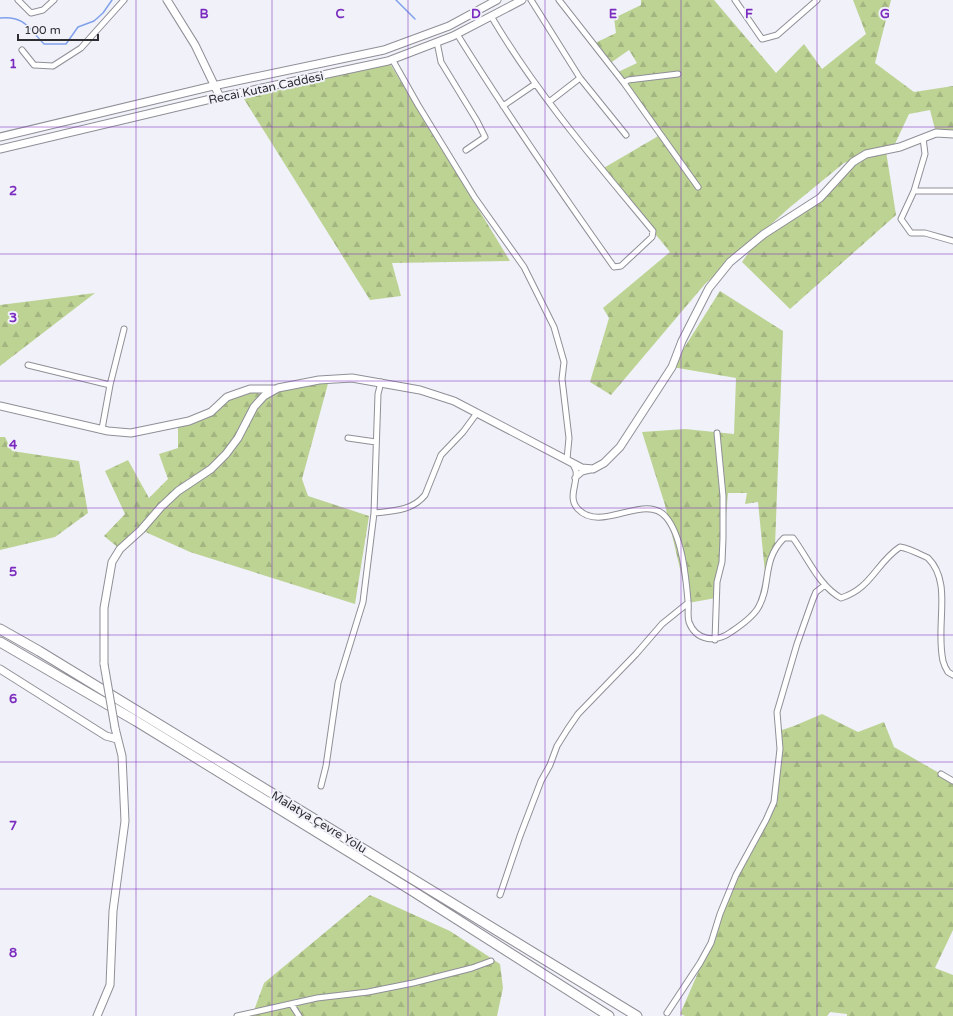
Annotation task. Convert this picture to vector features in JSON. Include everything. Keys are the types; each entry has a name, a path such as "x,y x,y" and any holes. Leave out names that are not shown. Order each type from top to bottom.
{"highway":[{"name":"Malatya Çevre Yolu","path":"0,629 46,655 637,1016"},
{"name":"Malatya Çevre Yolu","path":"0,642 136,721 411,890 609,1016"}],"street":[{"path":"18,0 31,13 42,10 54,0"},
{"path":"22,50 34,65 53,66 81,48 124,0"},
{"path":"167,0 195,45 220,97"},
{"name":"Recai Kutan Caddesi","path":"0,137 215,86 384,50 449,26 497,0"},
{"name":"Recai Kutan Caddesi","path":"0,149 220,97 392,60 457,34 522,0"},
{"path":"531,0 580,78 626,135"},
{"path":"559,0 624,83 698,186"},
{"path":"735,0 762,39 778,35 817,0"},
{"path":"457,34 544,167 614,267 621,266 652,236 653,231 548,102 515,57 491,16"},
{"path":"437,42 440,62 477,121 485,137 466,150"},
{"path":"392,60 475,198 524,267 554,327 564,362 562,379 569,438 569,461 576,471 573,499 577,509 588,516 603,518 645,509 655,510 666,516 674,530 685,567 689,621 695,634 715,640 727,635 743,624 758,608 764,592 770,559 775,547 784,538 793,538 825,585 833,594 841,598 854,594 867,584 893,552 900,547 911,549 940,564"},
{"path":"624,83 628,80 678,74"},
{"path":"548,102 580,78"},
{"path":"503,106 535,84"},
{"path":"576,478 582,472 593,469 604,463 620,447 672,367 682,340 709,288 730,262 764,234 826,193 852,162 866,154 900,147 936,133 953,134"},
{"path":"923,138 925,154 914,191 901,220 911,233 925,233 953,241"},
{"path":"914,191 953,192"},
{"path":"102,429 110,385 124,329"},
{"path":"28,365 110,385"},
{"path":"0,406 102,429 131,433 189,421 211,412 228,397 250,389 278,388 319,380 352,378 420,390 454,401 543,449 582,468 593,469"},
{"path":"321,786 326,766 338,682 363,602 374,513 378,394 381,382"},
{"path":"97,1016 110,985 113,911 125,821 122,756 115,728 103,653 104,608 112,562 120,549 141,530 161,507 178,492 211,469 226,454 238,438 254,407 264,396 278,388"},
{"path":"374,513 400,511 416,505 425,495 441,455 463,432 477,413"},
{"path":"715,640 717,582 722,562 723,538 723,496 716,433"},
{"path":"348,438 376,442"},
{"path":"667,1013 711,944 720,914 736,875 766,820 774,802 780,750 777,712 796,644 813,599 816,592 825,585"},
{"path":"500,895 517,842 541,781 550,765 557,746 567,730 578,714 636,654 662,624 688,603"},
{"path":"948,619 943,647 943,661 948,672 953,675"},
{"path":"0,669 106,736 118,739"},
{"path":"941,774 953,781"},
{"path":"236,1016 292,1005 317,998 368,992 412,983 472,968 491,961"},
{"path":"292,1005 300,1016"}],"green space":[{"path":"641,0 714,0 776,73 804,44 822,69 866,34 853,0 891,0 875,63 914,92 953,86 953,134 936,133 930,110 909,114 893,148 886,151 896,215 790,309 742,262 758,239 820,198 861,158 844,163 789,208 705,284 611,395 590,382 609,318 603,308 670,252 602,169 660,135 616,73 637,63 629,50 609,64 593,44 616,33 614,18 641,5"},
{"path":"389,62 510,261 392,263 401,296 370,300 244,99"},
{"path":"720,291 783,331 775,547 766,583 758,502 745,504 747,493 728,493 722,562 716,598 688,603 665,505 642,432 685,429 734,434 736,378 672,367"},
{"path":"95,293 0,366 0,305"},
{"path":"329,380 302,479 308,496 369,516 355,604 190,552 141,530 120,549 104,536 125,514 105,471 128,460 149,498 168,479 159,454 178,448 178,423 211,412 227,397 250,389 264,396 278,388"},
{"path":"0,437 5,437 12,451 79,461 88,513 55,537 0,550"},
{"path":"822,714 858,732 884,722 894,747 953,781 953,930 935,968 953,975 953,1016 847,1016 847,1014 830,1012 827,1016 685,1016 680,1014 711,943 720,914 774,802 779,731"},
{"path":"370,895 450,931 500,964 503,988 497,1016 252,1016 264,983"}],"waterway":[{"path":"0,18 21,21 31,29 44,44 66,44 78,27 94,21 103,13 112,0"},
{"path":"396,0 415,19"}]}
